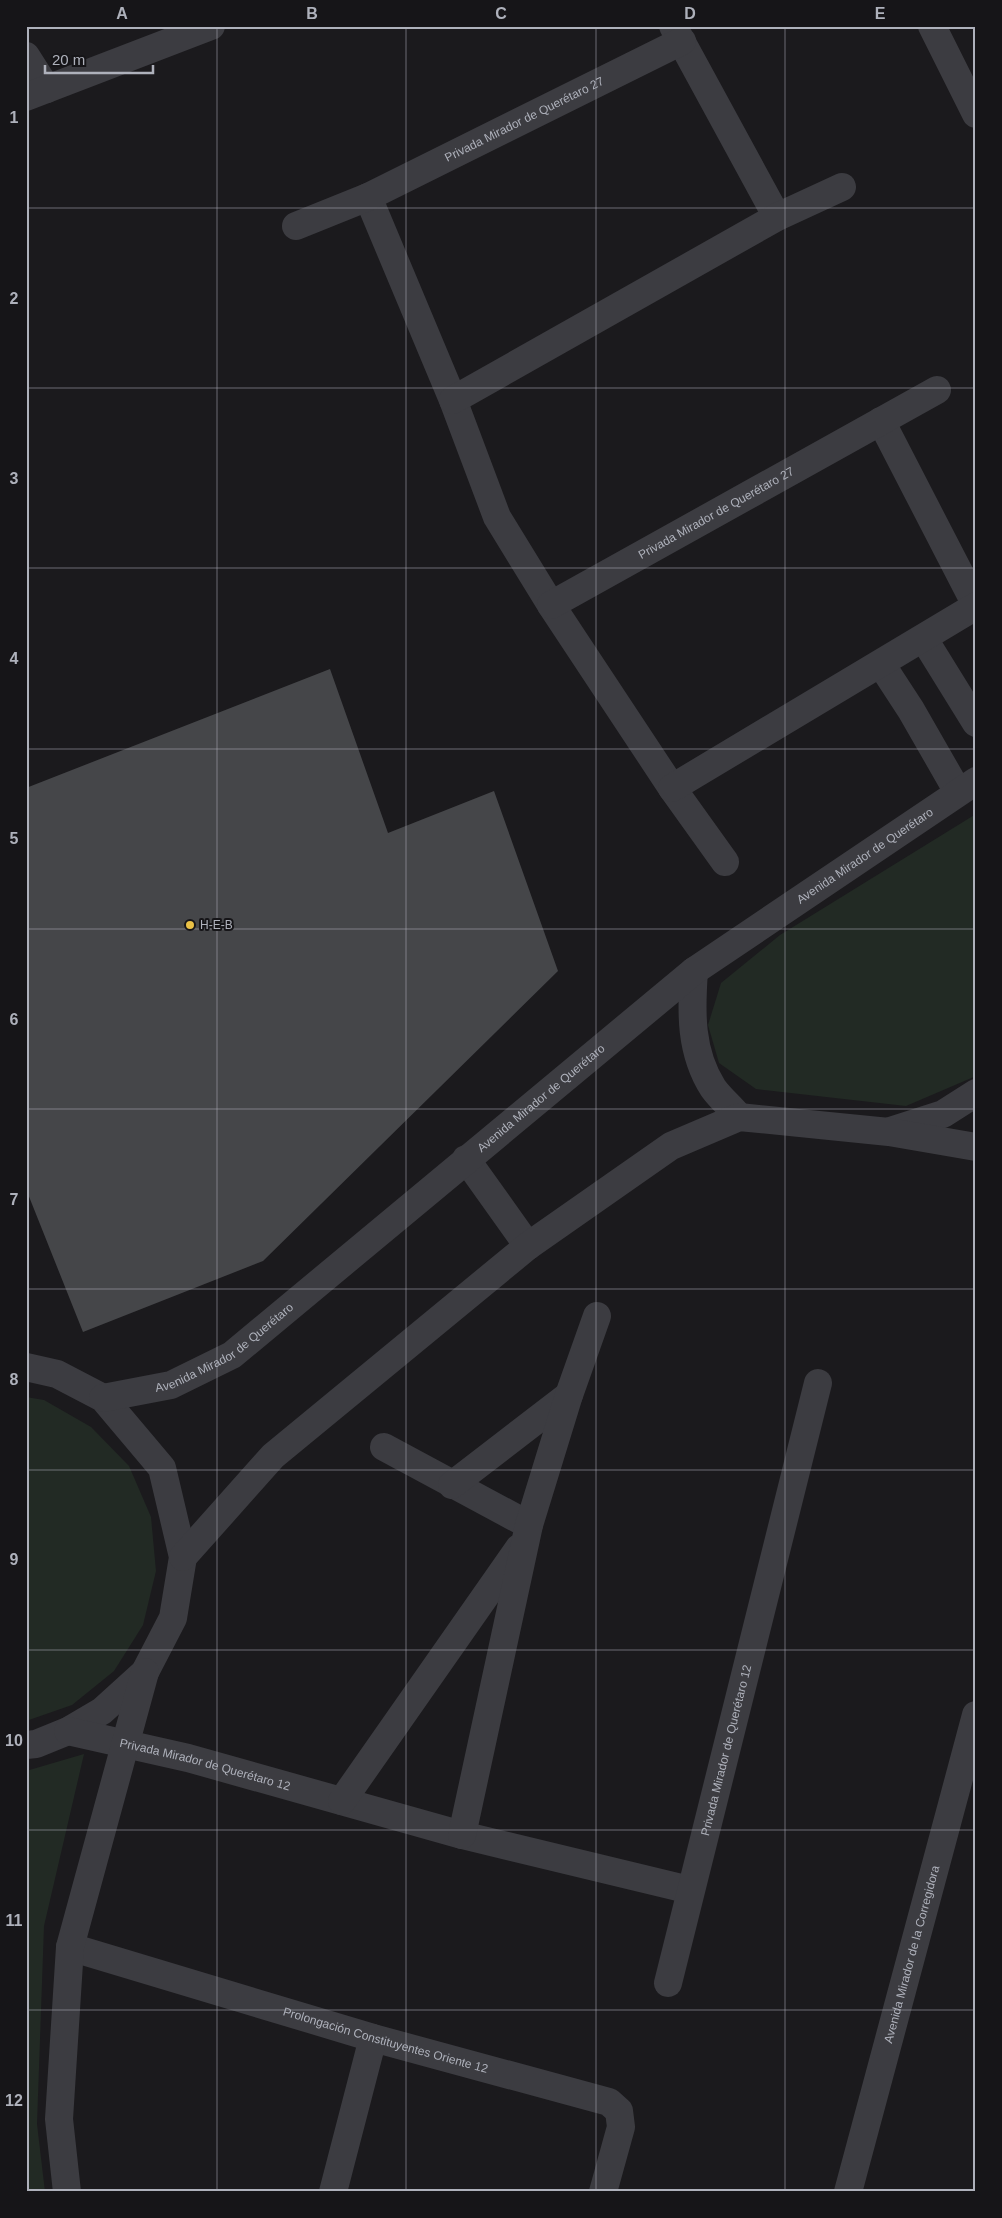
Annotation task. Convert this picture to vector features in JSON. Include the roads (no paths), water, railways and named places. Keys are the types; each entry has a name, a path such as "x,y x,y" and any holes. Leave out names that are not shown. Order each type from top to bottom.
{"street":[{"path":"26,56 37,93 212,26"},
{"path":"932,26 972,98"},
{"name":"Privada Mirador de Querétaro 27","path":"296,226 368,198 678,34 777,217"},
{"path":"453,400 777,217 842,187"},
{"path":"368,198 453,400 497,516 551,604 672,788 725,862"},
{"name":"Privada Mirador de Querétaro 27","path":"551,604 937,390"},
{"path":"672,788 976,606 881,421"},
{"path":"924,638 976,722"},
{"path":"880,664 967,786"},
{"name":"Avenida Mirador de Querétaro","path":"103,1398 171,1385 232,1354 694,971 967,786"},
{"path":"694,971 692,1012 698,1056 714,1088 739,1117"},
{"path":"889,1132 943,1114 976,1093"},
{"path":"184,1557 273,1456 528,1246 671,1146 739,1117 889,1132 976,1148"},
{"path":"466,1159 528,1246"},
{"path":"462,1835 528,1532 569,1395 596,1316"},
{"path":"26,1367 58,1374 103,1398 162,1468 184,1557 173,1618 145,1672 124,1743 70,1947 60,2119 67,2192"},
{"name":"Privada Mirador de Querétaro 12","path":"68,1731 188,1758 462,1835 690,1890 818,1383"},
{"path":"452,1485 569,1395"},
{"path":"384,1447 452,1485 528,1532"},
{"path":"342,1801 528,1532"},
{"path":"26,1745 36,1744 68,1731 102,1710 145,1672"},
{"name":"Avenida Mirador de la Corregidora","path":"848,2192 976,1715"},
{"path":"668,1983 690,1890"},
{"name":"Prolongación Constituyentes Oriente 12","path":"70,1947 373,2038 609,2102 619,2110 620,2127 603,2192"},
{"path":"333,2192 373,2038"}],"place":[{"name":"H-E-B","path":"190,925"}]}
